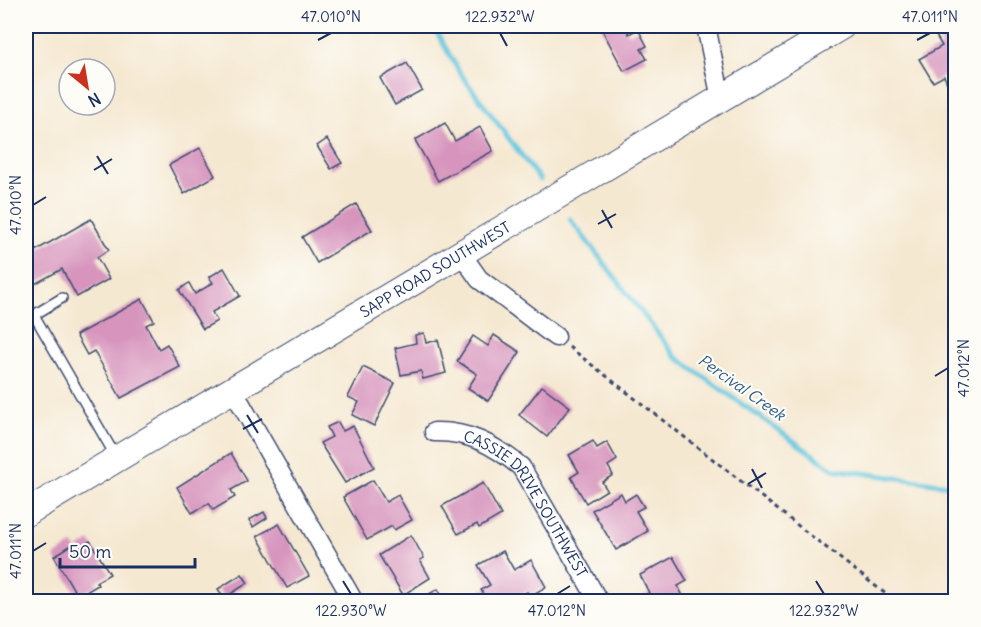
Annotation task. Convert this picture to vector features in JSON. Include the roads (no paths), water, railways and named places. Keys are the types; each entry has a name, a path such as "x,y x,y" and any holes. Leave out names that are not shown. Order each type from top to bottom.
{"street":[{"path":"706,26 721,99"},
{"name":"SAPP ROAD SOUTHWEST","path":"26,513 842,26"},
{"path":"460,252 479,279 556,337"},
{"path":"234,390 354,602"},
{"name":"CASSIE DRIVE SOUTHWEST","path":"434,432 466,434 503,453 521,467 599,602"}],"lane":[{"path":"62,298 34,315 118,459"}],"waterway":[{"name":"Percival Creek","path":"433,26 460,73 540,180"},
{"name":"Percival Creek","path":"570,219 676,357 833,469 956,486"}]}
